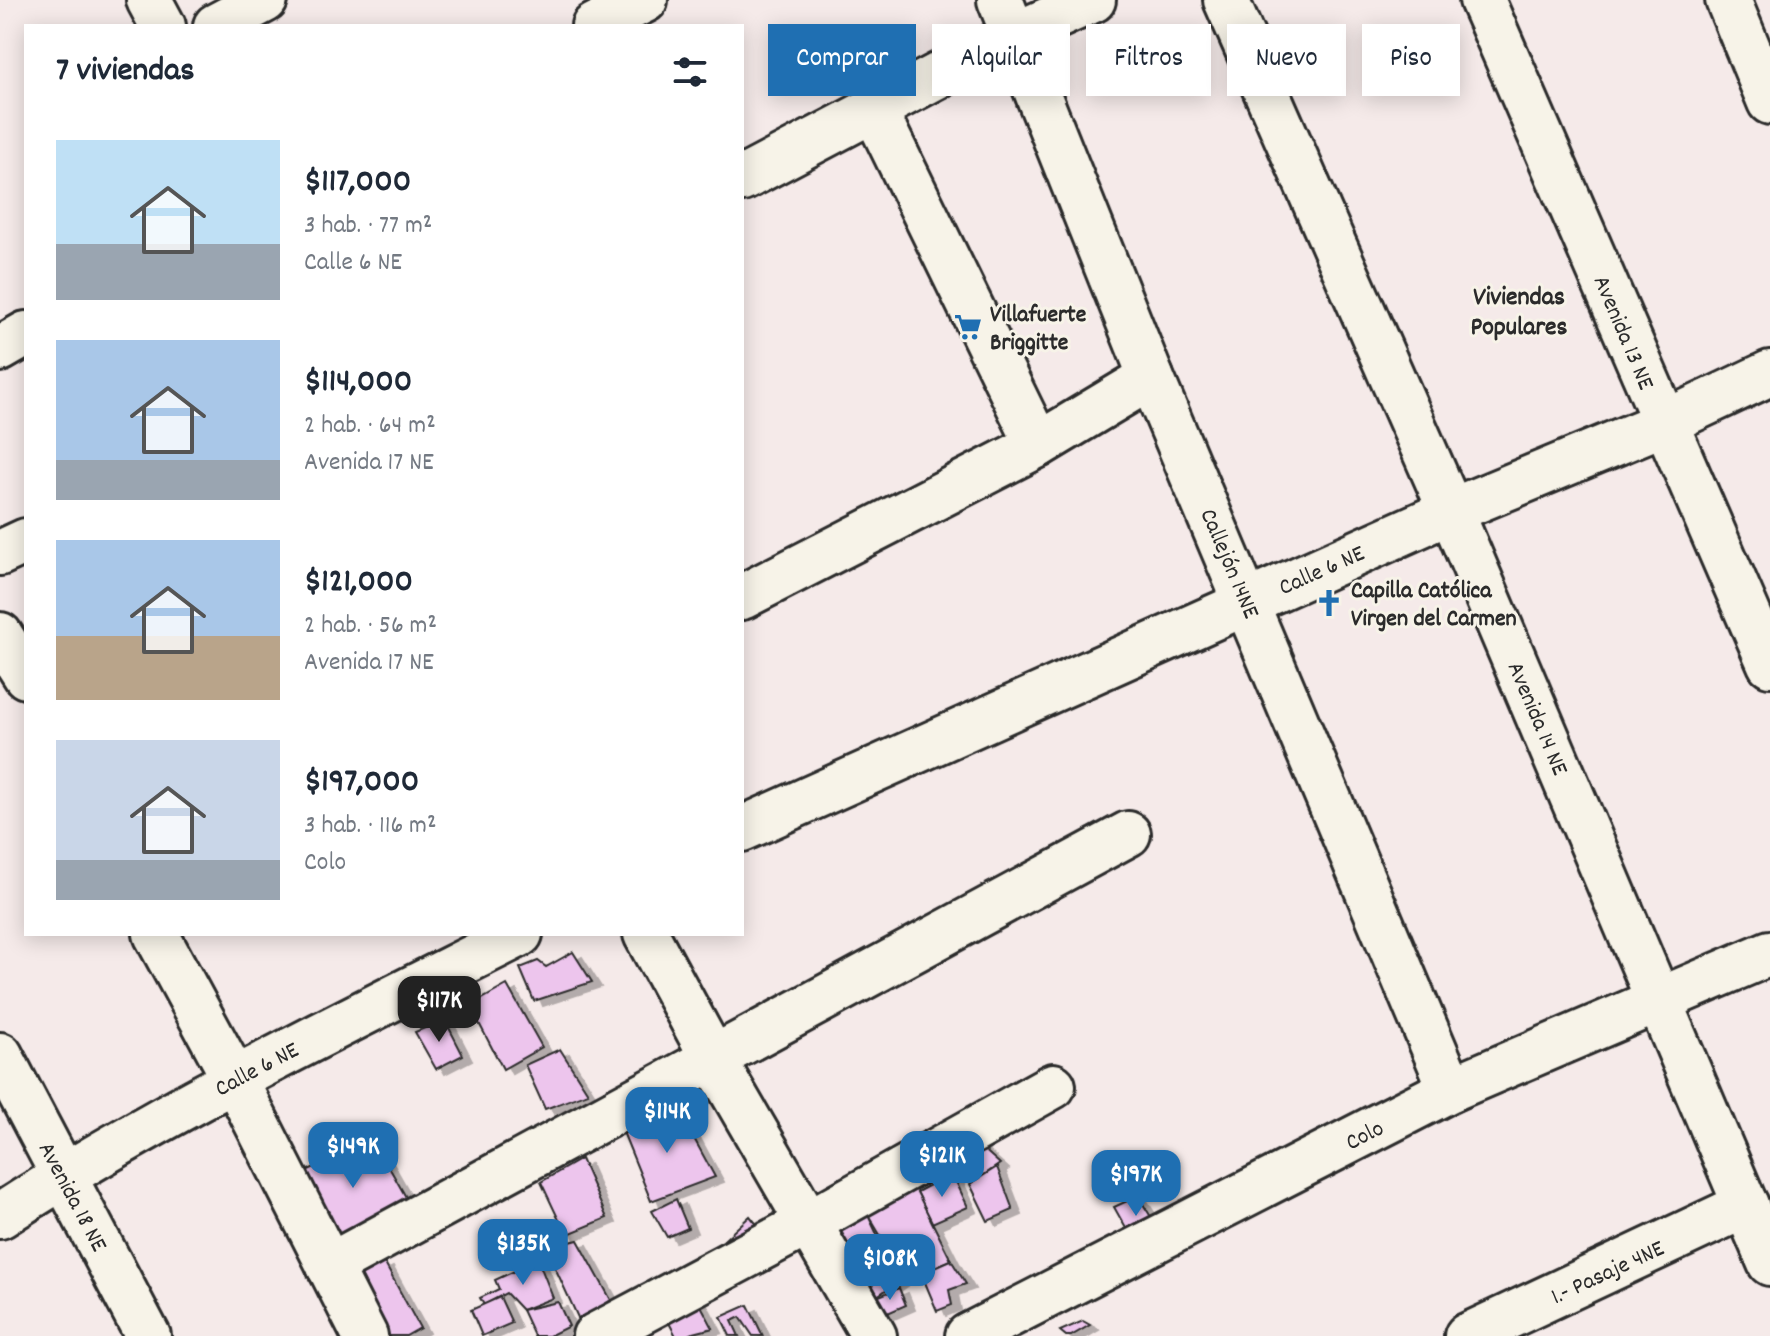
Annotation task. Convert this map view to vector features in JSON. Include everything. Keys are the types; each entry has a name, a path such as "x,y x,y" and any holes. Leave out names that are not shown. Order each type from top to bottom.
{"street":[{"path":"149,0 162,24"},
{"path":"220,24 265,0"},
{"path":"598,24 645,0"},
{"path":"744,178 874,109 1007,18 1093,0"},
{"name":"Avenida 14 NE","path":"1226,0 1451,511 1770,1263"},
{"name":"Avenida 13 NE","path":"1482,0 1770,664"},
{"path":"1728,0 1770,102"},
{"name":"Callejón 14NE","path":"1007,18 1151,377 1451,1089"},
{"path":"874,109 1038,445"},
{"path":"0,349 24,335"},
{"name":"Calle 6 NE","path":"744,828 1451,511 1664,423 1770,373"},
{"path":"744,596 1038,445 1151,377"},
{"path":"0,553 24,542"},
{"path":"0,635 24,673"},
{"path":"329,1266 1128,834"},
{"path":"157,936 234,1078 365,1336"},
{"name":"Calle 6 NE","path":"0,1216 63,1176 234,1078 516,936"},
{"path":"647,936 713,1058 874,1336"},
{"name":"Colo","path":"968,1336 1451,1089 1770,953"},
{"name":"Avenida 18 NE","path":"0,1055 148,1336"},
{"path":"595,1336 808,1223 1053,1086"},
{"name":"1.- Pasaje 4NE","path":"1467,1336 1746,1205"}],"building":[{"path":"573,952 592,982 534,1001 520,968 538,961 546,967"},
{"path":"507,985 542,1047 503,1069 470,1006"},
{"path":"445,1020 463,1055 436,1069 415,1032"},
{"path":"560,1049 588,1093 545,1109 525,1065"},
{"path":"678,1109 715,1177 651,1201 623,1132"},
{"path":"373,1139 411,1206 331,1241 296,1176"},
{"path":"980,1146 1000,1164 975,1181 957,1158"},
{"path":"581,1159 607,1218 566,1235 541,1182"},
{"path":"997,1167 1013,1210 988,1221 970,1184"},
{"path":"952,1173 968,1207 932,1223 917,1192"},
{"path":"914,1186 951,1260 906,1279 866,1211"},
{"path":"1138,1196 1158,1228 1133,1241 1114,1207"},
{"path":"676,1199 688,1228 667,1237 652,1211"},
{"path":"866,1211 899,1281 874,1298 839,1229"},
{"path":"750,1216 759,1227 727,1245 724,1240"},
{"path":"578,1240 611,1300 580,1322 546,1248"},
{"path":"538,1260 553,1298 522,1310 506,1293 484,1305 480,1298 499,1289 495,1280"},
{"path":"951,1260 966,1284 949,1290 952,1305 937,1311 921,1273"},
{"path":"384,1262 420,1328 406,1336 383,1336 348,1278"},
{"path":"899,1288 906,1305 881,1316 874,1298"},
{"path":"500,1297 512,1323 482,1336 471,1310"},
{"path":"698,1300 713,1328 691,1336 676,1336 667,1319"},
{"path":"558,1302 569,1326 549,1336 534,1336 522,1310"},
{"path":"748,1305 763,1336 753,1336 740,1317 732,1321 739,1336 730,1336 721,1317"},
{"path":"1083,1321 1090,1325 1071,1336 1060,1331"}],"place":[{"name":"Villafuerte Briggitte","path":"968,327"},
{"name":"Capilla Católica Virgen del Carmen","path":"1329,603"}],"district":[{"name":"Viviendas Populares","path":"1519,310"}]}
